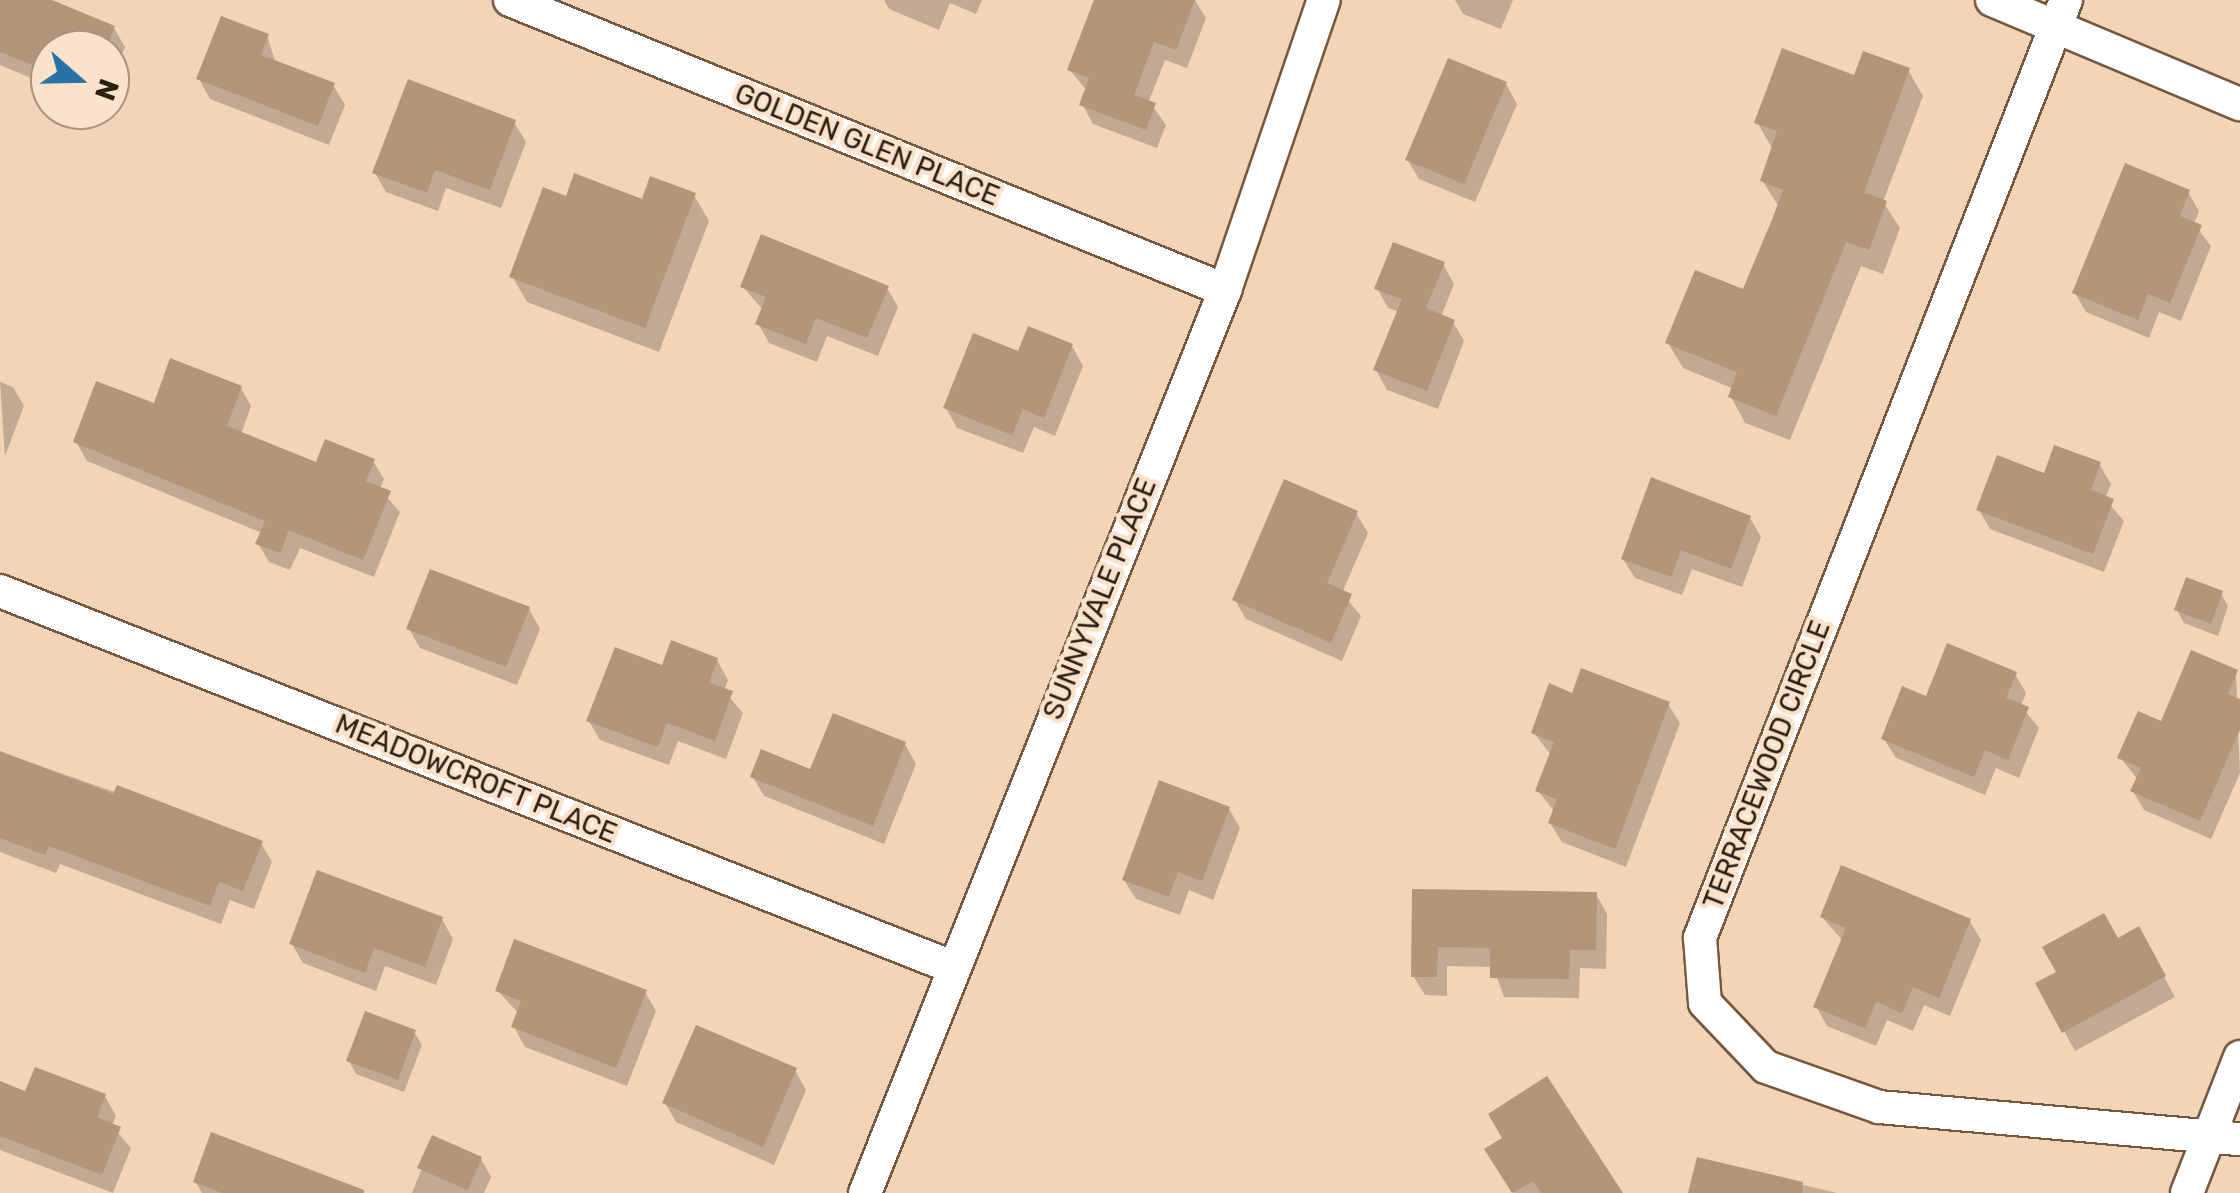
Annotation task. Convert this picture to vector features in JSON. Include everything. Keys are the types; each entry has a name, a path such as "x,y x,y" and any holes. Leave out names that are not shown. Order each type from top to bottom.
{"street":[{"name":"GOLDEN GLEN PLACE","path":"510,0 1225,290"},
{"name":"SUNNYVALE PLACE","path":"866,1193 952,966 1225,290 1324,0"},
{"path":"1992,0 2061,12 2240,104"},
{"name":"TERRACEWOOD CIRCLE","path":"2061,12 1700,938 1705,1003 1766,1067 1878,1107 2224,1138"},
{"name":"MEADOWCROFT PLACE","path":"0,592 952,966"},
{"path":"2186,1193 2224,1138 2240,1057"}],"building":[{"path":"0,0 52,0 115,26 114,30 30,30 30,64 0,52"},
{"path":"1094,0 1195,0 1176,50 1154,42 1134,95 1156,103 1146,130 1079,105 1089,78 1067,70"},
{"path":"221,16 269,34 261,55 335,83 318,126 196,79"},
{"path":"1782,48 1854,75 1863,51 1910,68 1864,192 1887,201 1869,250 1846,242 1776,416 1728,397 1737,372 1665,343 1695,270 1743,289 1773,217 1783,190 1760,181 1777,131 1754,123"},
{"path":"1448,58 1507,82 1464,184 1405,160"},
{"path":"408,79 516,120 490,190 435,170 427,193 372,173"},
{"path":"2125,163 2190,190 2180,216 2202,225 2170,303 2148,294 2138,320 2072,293"},
{"path":"574,173 642,199 650,176 696,193 645,328 509,277 543,187 566,196"},
{"path":"761,234 889,286 867,338 816,318 806,344 755,324 766,297 740,287"},
{"path":"1393,242 1445,262 1426,308 1455,320 1427,391 1373,370 1402,299 1374,289"},
{"path":"1028,326 1073,344 1044,418 1023,409 1012,435 943,408 973,333 1018,351"},
{"path":"170,358 242,386 227,426 316,462 325,439 375,459 366,481 391,491 363,560 289,530 280,553 255,544 265,521 73,442 96,381 154,403"},
{"path":"2054,445 2101,462 2091,490 2114,499 2093,554 1976,510 1997,455 2044,473"},
{"path":"1651,477 1751,516 1731,569 1681,550 1671,577 1621,559"},
{"path":"1284,479 1358,511 1327,583 1352,594 1331,643 1232,600"},
{"path":"430,569 530,607 506,667 406,629"},
{"path":"2186,577 2223,591 2211,624 2174,610"},
{"path":"671,640 718,658 709,683 733,691 715,741 667,723 658,747 586,721 615,647 662,665"},
{"path":"1947,643 2017,672 2006,698 2029,707 2008,760 1985,750 1974,777 1881,739 1902,686 1926,696"},
{"path":"2191,650 2238,670 2228,694 2240,699 2240,730 2200,821 2130,791 2141,768 2117,758 2138,711 2161,721"},
{"path":"1581,668 1670,702 1615,849 1548,823 1557,799 1535,791 1554,742 1531,733 1549,683 1572,693"},
{"path":"833,713 906,742 873,826 750,777 761,749 810,769"},
{"path":"0,751 113,794 117,785 263,841 243,891 219,882 210,906 49,846 45,855 0,838"},
{"path":"1159,780 1230,807 1202,881 1178,872 1169,897 1122,880"},
{"path":"1841,865 1971,919 1939,998 1913,987 1902,1013 1876,1002 1865,1028 1813,1007 1846,928 1820,917"},
{"path":"317,870 443,917 425,967 374,948 365,973 289,944"},
{"path":"1412,889 1597,892 1596,950 1570,950 1569,979 1490,978 1490,948 1438,947 1437,977 1411,977"},
{"path":"2104,913 2118,938 2139,926 2166,976 2062,1033 2035,983 2056,972 2042,947"},
{"path":"514,939 647,990 616,1068 511,1027 521,1001 495,991"},
{"path":"365,1011 416,1030 398,1080 346,1061"},
{"path":"696,1025 797,1068 763,1147 662,1103"},
{"path":"35,1067 106,1094 97,1117 121,1127 102,1175 0,1136 0,1081 25,1091"},
{"path":"1547,1076 1623,1193 1541,1193 1533,1181 1512,1193 1484,1149 1502,1138 1488,1114"},
{"path":"211,1132 364,1193 222,1193 193,1182"},
{"path":"432,1135 482,1157 468,1190 417,1168"},
{"path":"1697,1157 1803,1182 1802,1193 1688,1193"}]}
